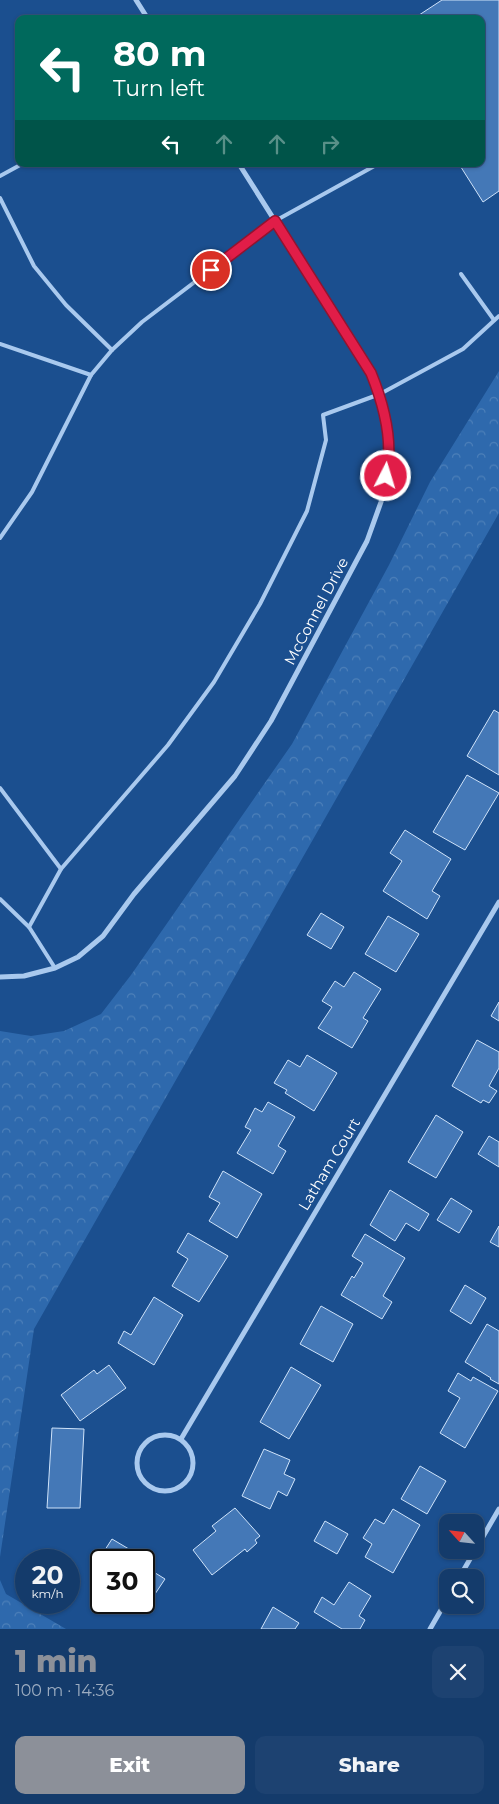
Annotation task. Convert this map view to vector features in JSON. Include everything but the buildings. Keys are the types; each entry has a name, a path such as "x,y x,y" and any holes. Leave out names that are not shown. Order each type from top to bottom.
{"street":[{"path":"136,0 145,15"},
{"name":"McConnel Drive","path":"0,977 24,976 55,968 78,958 103,936 134,894 235,776 271,721 367,541 380,502 389,463 387,428 380,394 371,373 241,167"},
{"name":"Latham Court","path":"181,1439 499,902"},
{"path":"160,1435 171,1435 181,1439 189,1447 193,1457 193,1468 189,1478 181,1486 171,1491 160,1491 150,1486 142,1479 137,1468 137,1457 142,1447 150,1439 160,1435"},
{"path":"465,1569 499,1509"},
{"path":"430,1629 439,1614"}],"lane":[{"path":"0,176 16,167"},
{"path":"0,538 32,492 91,375 112,350 142,322 275,221 373,167"},
{"path":"0,198 34,266 66,305 112,350"},
{"path":"461,274 494,320"},
{"path":"29,927 61,869 168,745 214,682 260,604 306,511 326,440 323,416 380,394 463,349 499,316"},
{"path":"0,344 91,375"},
{"path":"0,788 61,869"},
{"path":"0,899 29,927 55,968"}],"green space":[{"path":"499,371 499,513 34,1329 0,1557 0,1031 31,1036 64,1031 101,1014 131,975 292,744 389,565 430,482"},
{"path":"0,1580 6,1594 15,1599 15,1614 40,1614 66,1629 0,1629"}],"route":[{"path":"211,270 275,221 371,373 380,394 387,428 389,463 386,476"}]}
